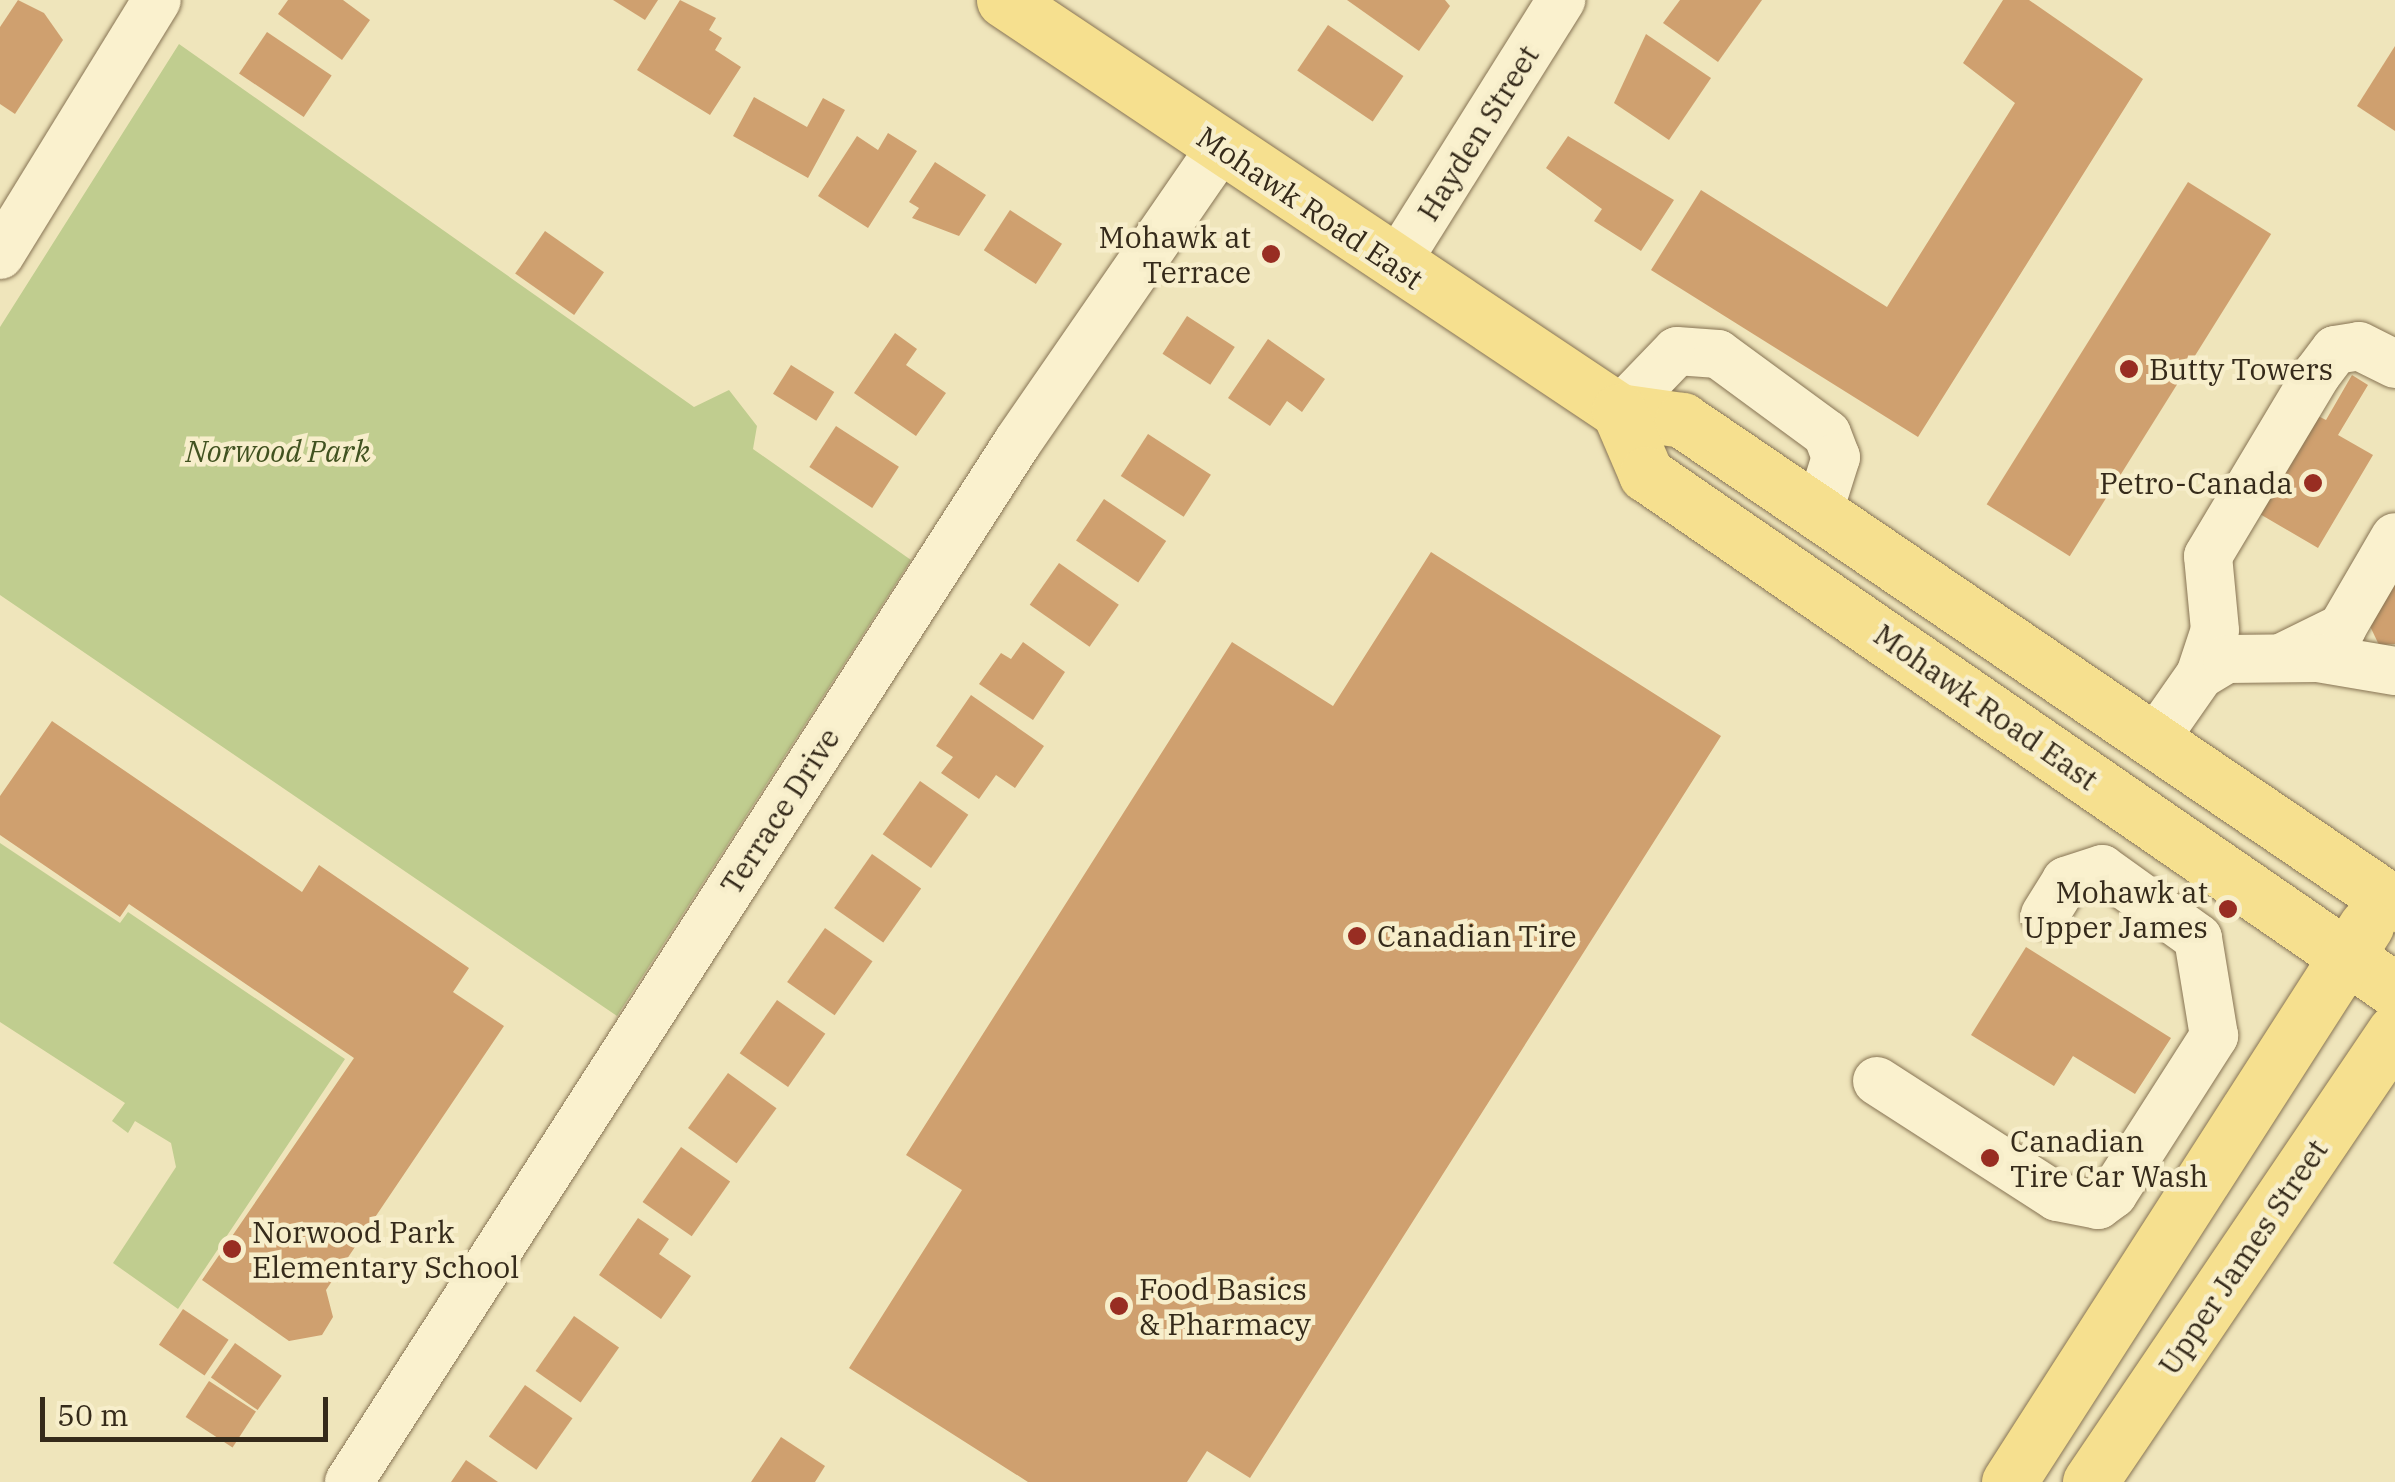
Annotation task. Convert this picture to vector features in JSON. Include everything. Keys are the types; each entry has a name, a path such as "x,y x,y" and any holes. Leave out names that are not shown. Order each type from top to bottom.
{"main road":[{"name":"Mohawk Road East","path":"1004,0 1395,265 1619,411 1682,420 2153,742 2392,894"},
{"name":"Mohawk Road East","path":"1619,411 1646,474 2379,989"},
{"name":"Upper James Street","path":"2089,1478 2379,989 2392,894"},
{"name":"Upper James Street","path":"2009,1482 2379,989"}],"street":[{"path":"0,255 157,0"},
{"name":"Hayden Street","path":"1395,265 1561,0"},
{"name":"Terrace Drive","path":"349,1482 1017,443 1220,147"},
{"path":"2153,742 2200,675 2215,630 2208,556 2317,374 2335,350 2359,346 2395,364"},
{"path":"1619,411 1678,351 1718,354 1828,434 1836,457 1818,511"},
{"path":"2284,656 2342,628 2395,537"},
{"path":"2200,675 2227,659 2284,656 2395,670"},
{"path":"1877,1081 2057,1197 2098,1205 2113,1194 2214,1036 2198,938 2102,868 2066,881 2045,916"}],"green space":[{"name":"Norwood Park","path":"179,44 694,407 729,390 757,426 753,449 911,560 617,1016 0,595 0,327"},
{"path":"0,843 120,923 128,912 345,1059 178,1309 113,1263 176,1167 171,1143 135,1121 128,1133 112,1121 125,1103 0,1022"}],"building":[{"path":"18,0 44,13 63,40 15,114 0,104 0,27"},
{"path":"288,0 343,0 370,20 342,60 278,14"},
{"path":"613,0 658,0 645,20"},
{"path":"680,0 716,18 709,30 722,38 715,50 741,67 710,115 637,70"},
{"path":"1347,0 1445,0 1450,6 1419,51"},
{"path":"1680,0 1762,0 1718,62 1663,23"},
{"path":"2003,0 2029,0 2143,79 1918,437 1651,270 1701,190 1887,307 2015,103 1963,63"},
{"path":"1328,25 1403,76 1373,121 1297,71"},
{"path":"267,32 332,76 304,117 239,73"},
{"path":"1646,34 1711,78 1669,140 1614,103"},
{"path":"2395,46 2395,131 2357,106"},
{"path":"754,97 807,127 823,98 845,110 808,178 733,136"},
{"path":"888,133 917,151 868,228 818,196 857,136 878,150"},
{"path":"1568,136 1674,200 1641,251 1594,221 1602,209 1546,168"},
{"path":"935,162 986,195 959,236 912,218 919,208 909,202"},
{"name":"Butty Towers","path":"2188,182 2271,234 2070,556 1987,504"},
{"path":"1010,210 1062,244 1036,284 984,250"},
{"path":"545,231 604,272 574,315 515,274"},
{"path":"1187,316 1235,347 1210,385 1162,354"},
{"path":"895,333 917,349 906,365 946,393 916,436 854,393"},
{"path":"1268,339 1325,379 1302,412 1287,401 1270,426 1228,398"},
{"path":"791,365 834,392 816,421 773,394"},
{"name":"Petro-Canada","path":"2352,375 2368,385 2338,435 2373,455 2318,548 2253,510 2310,412 2326,420"},
{"path":"836,426 899,467 872,508 809,467"},
{"path":"1148,434 1211,475 1184,517 1121,476"},
{"path":"1104,499 1166,541 1138,582 1076,540"},
{"path":"1431,552 1721,736 1250,1478 1207,1451 1187,1482 1028,1482 849,1368 962,1190 906,1155 1232,642 1333,706"},
{"path":"1059,563 1119,605 1090,647 1030,605"},
{"path":"2395,581 2395,644 2379,645 2369,624"},
{"path":"1023,642 1065,672 1033,720 979,684 1001,653 1011,659"},
{"path":"971,695 1044,746 1015,788 996,775 979,799 941,773 953,757 936,746"},
{"path":"52,721 302,892 319,865 469,968 453,992 504,1026 326,1290 333,1317 322,1335 289,1341 202,1280 354,1058 129,904 120,917 0,835 0,796"},
{"path":"920,781 968,815 931,868 883,834"},
{"path":"872,854 921,888 883,942 834,908"},
{"path":"825,928 873,961 835,1015 787,982"},
{"path":"2026,947 2171,1038 2135,1094 2073,1056 2054,1086 1971,1035"},
{"path":"777,1000 825,1034 788,1087 740,1053"},
{"path":"728,1073 777,1108 737,1163 688,1128"},
{"path":"681,1147 730,1181 692,1236 643,1202"},
{"path":"638,1218 669,1239 659,1254 691,1276 661,1319 599,1275"},
{"path":"183,1309 229,1340 205,1375 159,1345"},
{"path":"574,1316 619,1348 581,1402 536,1371"},
{"path":"235,1343 282,1376 258,1410 211,1377"},
{"path":"209,1381 256,1411 233,1448 186,1417"},
{"path":"525,1385 573,1418 536,1470 489,1437"},
{"path":"781,1437 825,1466 815,1482 751,1482"},
{"path":"466,1460 498,1482 451,1482"}],"place":[{"name":"Mohawk at Terrace","path":"1271,254"},
{"name":"Butty Towers","path":"2129,369"},
{"name":"Petro-Canada","path":"2313,483"},
{"name":"Mohawk at Upper James","path":"2228,909"},
{"name":"Canadian Tire","path":"1357,936"},
{"name":"Canadian Tire Car Wash","path":"1990,1158"},
{"name":"Norwood Park Elementary School","path":"232,1249"},
{"name":"Food Basics & Pharmacy","path":"1119,1306"}]}
